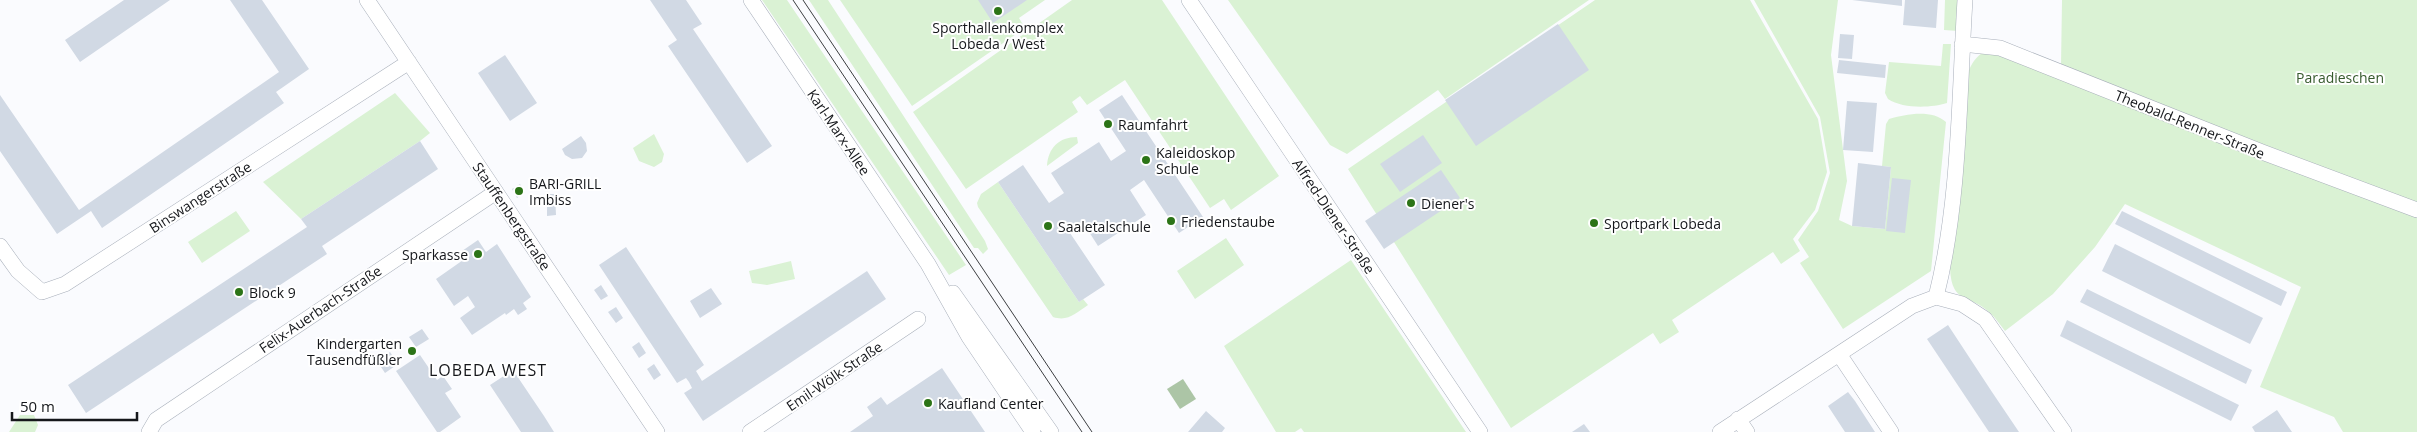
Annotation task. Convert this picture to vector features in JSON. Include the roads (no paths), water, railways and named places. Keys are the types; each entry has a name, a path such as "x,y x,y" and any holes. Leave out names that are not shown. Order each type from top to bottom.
{"street":[{"name":"Stauffenbergstraße","path":"367,0 657,432"},
{"name":"Karl-Marx-Allee","path":"751,0 928,264 969,337 1033,432"},
{"name":"Alfred-Diener-Straße","path":"1189,0 1480,432"},
{"path":"1936,296 1943,267 1951,206 1965,0"},
{"name":"Theobald-Renner-Straße","path":"1962,44 2000,48 2262,152 2417,210"},
{"name":"Binswangerstraße","path":"0,246 18,271 42,292 65,284 409,62"},
{"name":"Felix-Auerbach-Straße","path":"149,432 156,420 496,192"},
{"name":"Karl-Marx-Allee","path":"928,264 946,283 981,330 1050,432"},
{"path":"1720,432 1912,306 1936,296 1962,304 1985,319 2064,432"},
{"name":"Emil-Wölk-Straße","path":"750,432 918,319"},
{"path":"1839,354 1891,432"},
{"path":"1738,419 1746,432"}],"tram line":[{"path":"793,0 1082,432"},
{"path":"803,0 1092,432"}],"place":[{"name":"Sporthallenkomplex Lobeda / West","path":"998,11"},
{"name":"Raumfahrt","path":"1108,124"},
{"name":"Kaleidoskop Schule","path":"1146,160"},
{"name":"BARI-GRILL Imbiss","path":"519,191"},
{"name":"Diener's","path":"1411,203"},
{"name":"Friedenstaube","path":"1171,221"},
{"name":"Sportpark Lobeda","path":"1594,223"},
{"name":"Saaletalschule","path":"1048,226"},
{"name":"Sparkasse","path":"478,254"},
{"name":"Block 9","path":"239,292"},
{"name":"Kindergarten Tausendfüßler","path":"412,351"},
{"name":"Kaufland Center","path":"928,403"}],"district":[{"name":"LOBEDA WEST","path":"488,370"}],"park label":[{"name":"Paradieschen","path":"2340,77"}]}
